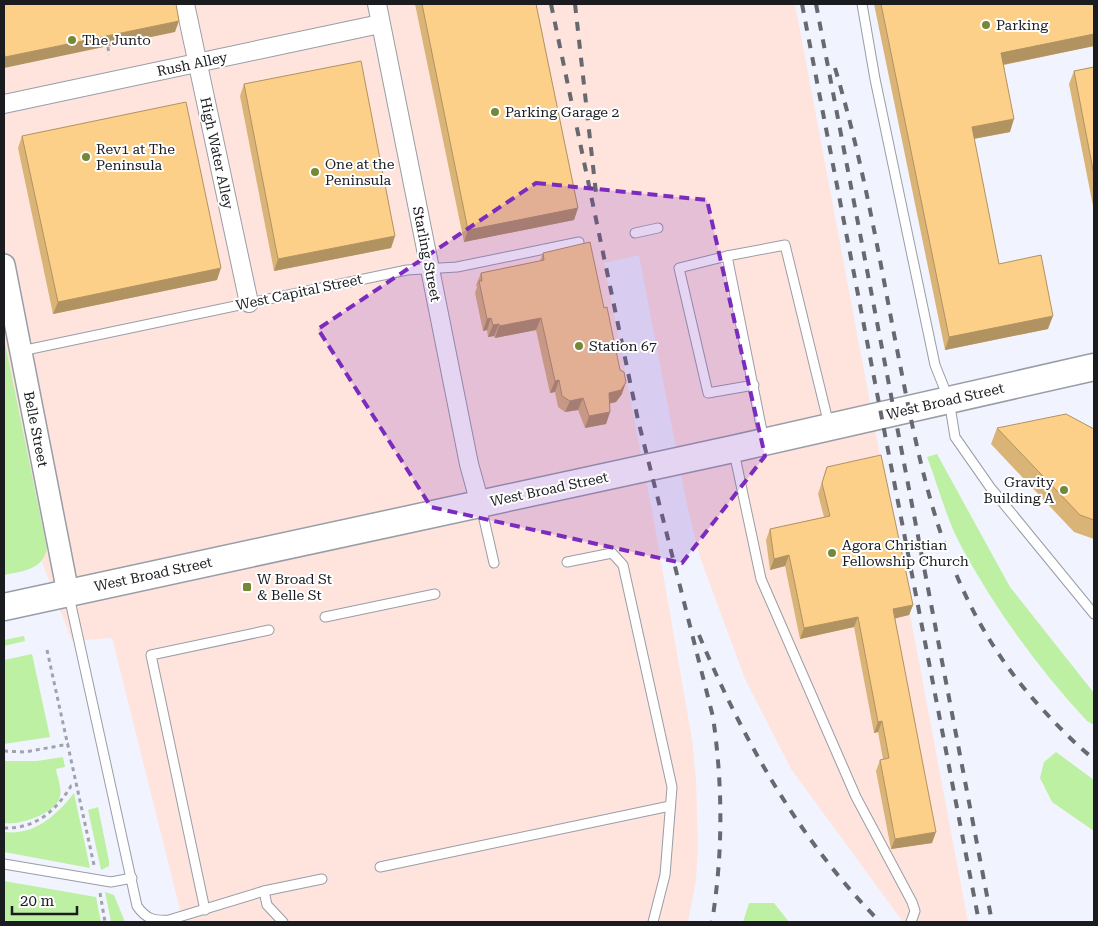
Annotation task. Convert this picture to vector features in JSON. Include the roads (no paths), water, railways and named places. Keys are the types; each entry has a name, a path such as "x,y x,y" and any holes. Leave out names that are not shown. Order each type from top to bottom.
{"main road":[{"name":"West Broad Street","path":"4,607 733,449 1094,367"}],"street":[{"name":"High Water Alley","path":"185,4 249,303"},
{"name":"Starling Street","path":"376,4 469,464 480,504"},
{"name":"Rush Alley","path":"4,104 380,24"},
{"name":"Belle Street","path":"4,265 68,593"}],"lane":[{"path":"862,4 875,79 935,366 949,400 955,437 990,487 1094,614"},
{"path":"635,232 658,228"},
{"name":"West Capital Street","path":"21,351 406,270 457,267 579,242"},
{"path":"754,385 708,394 679,268 727,256 785,245 830,427"},
{"path":"727,256 764,442"},
{"path":"733,449 761,579 856,797 912,902 915,911 911,922"},
{"path":"480,504 494,564"},
{"path":"567,562 612,553 623,565 672,787 665,876 653,922"},
{"path":"68,593 137,906 143,915 155,921 169,920 264,891 322,879"},
{"path":"325,617 435,594"},
{"path":"205,910 151,655 268,630"},
{"path":"380,868 670,806"},
{"path":"4,864 111,882 132,878"},
{"path":"264,891 267,904 283,922"}],"railway":[{"path":"551,4 638,420 713,717 719,769 720,845 712,922"},
{"path":"575,4 596,193"},
{"path":"802,4 979,922"},
{"path":"816,4 992,922"},
{"path":"835,68 868,200 915,437 941,535 959,582 982,627 1010,670 1045,712 1094,759"},
{"path":"699,635 735,713 776,788 824,858 880,922"}],"place":[{"name":"Parking","path":"986,25"},
{"name":"The Junto","path":"72,40"},
{"name":"Parking Garage 2","path":"495,112"},
{"name":"Rev1 at The Peninsula","path":"86,157"},
{"name":"One at the Peninsula","path":"315,172"},
{"name":"Station 67","path":"579,346"},
{"name":"Gravity Building A","path":"1064,490"},
{"name":"Agora Christian Fellowship Church","path":"832,553"},
{"name":"W Broad St & Belle St","path":"247,587"}]}
